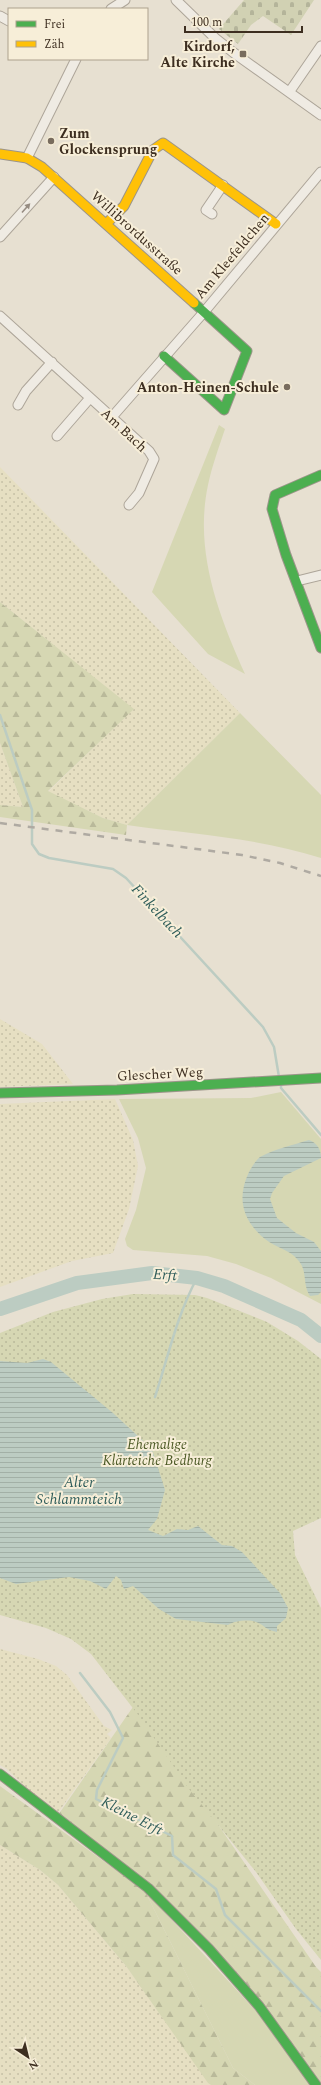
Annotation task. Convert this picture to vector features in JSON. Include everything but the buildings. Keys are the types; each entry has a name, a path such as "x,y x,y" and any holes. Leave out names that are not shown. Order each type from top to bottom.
{"street":[{"path":"113,8 125,0"},
{"path":"176,0 215,38 321,115"},
{"path":"290,91 321,46"},
{"path":"27,158 76,60"},
{"path":"106,224 124,206 152,150 163,143 171,147 276,224"},
{"name":"Willibrordusstraße","path":"0,154 27,158 54,177 247,351 224,410 164,356"},
{"name":"Am Kleefeldchen","path":"112,417 204,312 321,172"},
{"path":"0,236 54,177"},
{"path":"206,210 223,185"},
{"name":"Am Bach","path":"0,316 149,451 154,459 139,493 129,505"},
{"path":"18,406 26,390 52,362"},
{"name":"Am Bach","path":"56,436 90,398"},
{"path":"321,475 275,495 272,509 286,555 321,648"},
{"path":"297,581 321,575"},
{"name":"Glescher Weg","path":"0,1093 116,1090 321,1078"},
{"path":"0,1774 153,1894 209,1949 259,2006 316,2085"}],"shaded area":[{"path":"0,467 240,713 127,825 103,818 48,792 133,709 0,602"},
{"path":"0,743 23,807 0,805"},
{"path":"0,1019 42,1044 73,1084 0,1087"},
{"path":"115,1099 133,1140 138,1166 129,1209 113,1253 72,1261 0,1287 0,1104"},
{"path":"0,1649 38,1659 56,1666 67,1675 104,1726 112,1730 107,1734 111,1738 55,1817 7,1769 0,1765"},
{"path":"0,1845 40,1870 58,1885 126,1966 211,2085 0,2085"}],"green space":[{"path":"244,0 314,0 291,35 263,16 251,25 238,44 219,29"},
{"path":"219,425 225,429 208,485 204,510 206,558 218,605 245,674 208,654 152,592"},
{"path":"0,602 134,709 48,791 103,818 127,825 126,835 0,817 0,805 23,807 0,743"},
{"path":"240,713 321,795 321,858 297,851 249,841 127,825"},
{"path":"281,1092 321,1139 321,1304 271,1278 236,1264 207,1256 133,1250 127,1246 125,1239 136,1210 146,1168 138,1138 119,1099 251,1098"},
{"name":"Ehemalige Klärteiche Bedburg","path":"133,1294 195,1295 207,1298 267,1322 298,1341 321,1359 321,1518 293,1531 295,1555 321,1608 321,1960 296,1929 256,1872 189,1789 139,1716 91,1654 71,1639 46,1628 0,1615 0,1333 53,1312 102,1299"},
{"path":"135,1704 316,1967 321,1972 321,2084 211,1946 56,1818"},
{"path":"0,1786 145,1891 233,2068 255,2085 211,2085 208,2083 126,1966 58,1885 40,1870 0,1845"},
{"path":"145,1891 256,2011 310,2085 255,2085 233,2068"}],"water":[{"path":"309,1140 318,1147 321,1158 284,1176 272,1193 270,1199 277,1218 296,1233 314,1242 321,1251 321,1292 318,1295 310,1296 306,1287 301,1264 291,1253 269,1242 257,1232 247,1217 243,1200 245,1182 249,1172 260,1157 277,1149"},
{"name":"Alter Schlammteich","path":"43,1359 51,1362 113,1413 152,1449 165,1490 157,1519 148,1530 163,1536 177,1529 188,1530 198,1526 222,1545 232,1546 242,1552 280,1593 288,1608 286,1618 277,1626 277,1632 253,1621 234,1622 228,1625 176,1619 159,1609 133,1586 124,1589 121,1580 116,1576 106,1589 90,1581 69,1577 16,1584 0,1578 0,1361 27,1363"}],"waterway":[{"name":"Finkelbach","path":"0,715 32,810 32,844 39,854 49,858 113,869 126,878 263,1027 274,1047 279,1077"},
{"name":"Finkelbach","path":"281,1084 281,1088 321,1135"},
{"name":"Erft","path":"0,1309 77,1283 152,1273 197,1278 224,1286 301,1320 321,1336"},
{"path":"155,1397 178,1321 197,1278"},
{"name":"Kleine Erft","path":"80,1673 110,1712 123,1738 97,1790 96,1799 172,1836 173,1855 216,1889 225,1915 321,2011"}],"railway":[{"path":"0,823 242,855 280,863 321,876"}],"traffic: fast":[{"path":"164,356 224,410 247,351 194,303"},
{"path":"321,475 275,495 272,509 286,555 321,648"},
{"path":"0,1093 117,1090 321,1078"},
{"path":"0,1774 148,1888 209,1949 259,2006 316,2085"}],"traffic: slow":[{"path":"106,224 124,206 153,150 163,143 276,224"},
{"path":"0,154 27,158 42,167 194,303"}],"place":[{"name":"Kirdorf, Alte Kirche","path":"243,54"},
{"name":"Zum Glockensprung","path":"51,141"},
{"name":"Anton-Heinen-Schule","path":"287,387"}]}
